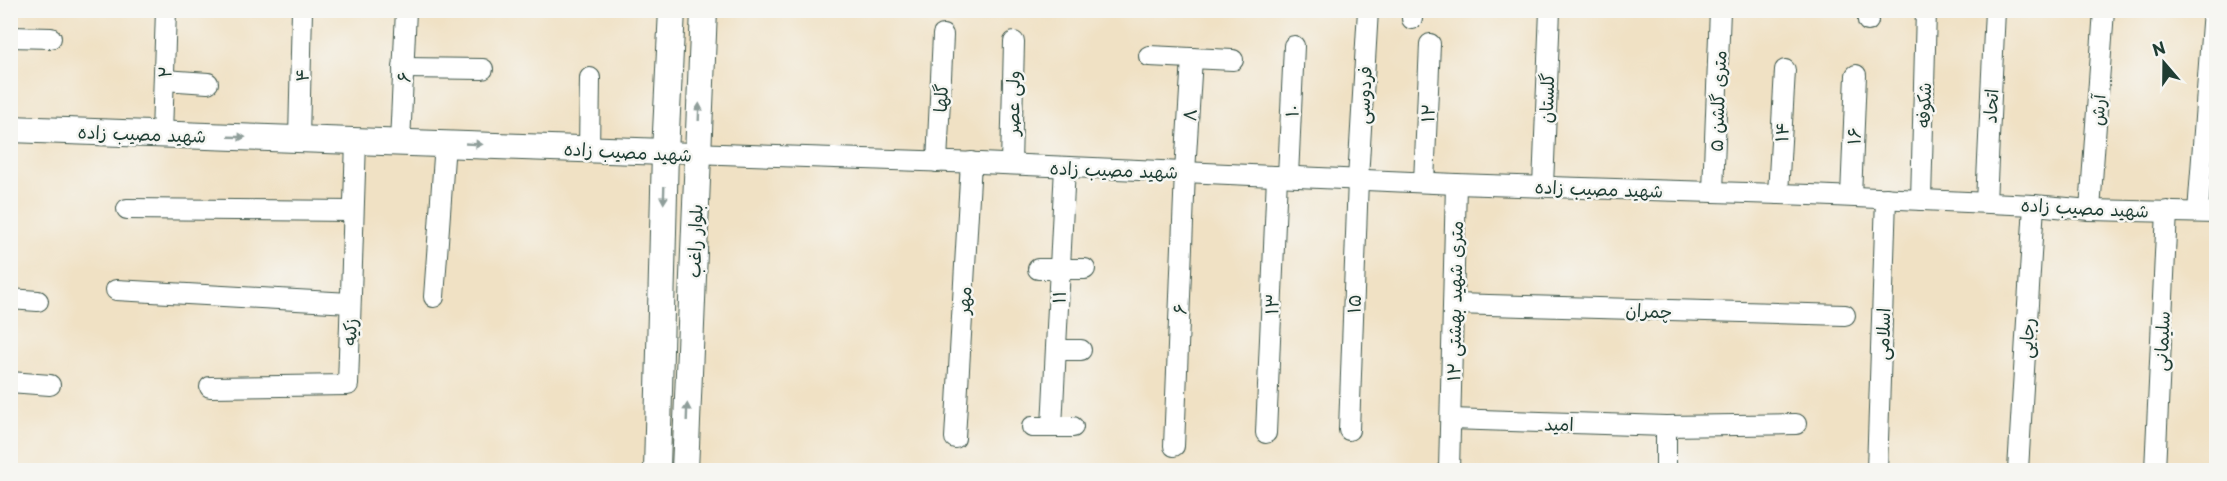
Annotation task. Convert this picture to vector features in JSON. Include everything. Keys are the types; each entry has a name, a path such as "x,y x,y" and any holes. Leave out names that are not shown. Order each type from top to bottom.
{"street":[{"name":"۲","path":"162,134 166,10"},
{"name":"۴","path":"299,139 302,10"},
{"name":"۶","path":"400,143 406,10"},
{"name":"بلوار راغب","path":"657,471 665,152 672,10"},
{"name":"بلوار راغب","path":"685,471 704,10"},
{"name":"فردوسی","path":"1358,179 1368,10"},
{"name":"گلستان","path":"1543,186 1550,10"},
{"name":"۵ متری گلشن","path":"1713,191 1720,10"},
{"name":"شکوفه","path":"1920,200 1926,10"},
{"name":"اتحاد","path":"1986,202 1995,10"},
{"name":"آرش","path":"2090,210 2103,10"},
{"path":"2207,212 2213,10"},
{"name":"گلها","path":"937,162 943,35"},
{"path":"10,37 51,38"},
{"name":"ولی عصر","path":"1011,164 1014,42"},
{"name":"۱۲","path":"1424,182 1430,44"},
{"name":"۱۰","path":"1283,176 1294,46"},
{"path":"1149,56 1233,60"},
{"name":"۸","path":"1185,172 1192,58"},
{"path":"403,68 483,69"},
{"name":"۱۴","path":"1778,194 1785,70"},
{"name":"۱۶","path":"1851,196 1856,75"},
{"path":"589,150 591,78"},
{"path":"164,80 208,83"},
{"name":"شهید مصیب زاده","path":"10,129 971,162 1424,182 1851,196 1986,202 2090,210 2207,212"},
{"name":"زکیه","path":"210,387 348,386 356,141"},
{"path":"434,297 445,143"},
{"name":"مهر","path":"955,438 971,162"},
{"name":"۱۱","path":"1052,427 1065,166"},
{"name":"۶","path":"1174,446 1185,172"},
{"name":"۱۳","path":"1266,433 1283,176"},
{"name":"۱۵","path":"1349,430 1358,179"},
{"name":"۱۲ متری شهید بهشتی","path":"1449,471 1456,183"},
{"name":"اسلامی","path":"1877,471 1886,198"},
{"name":"رجایی","path":"2018,471 2034,205"},
{"path":"127,209 353,212"},
{"name":"سلیمانی","path":"2156,471 2167,211"},
{"path":"1038,269 1084,269"},
{"path":"116,290 350,303"},
{"path":"10,299 38,301"},
{"name":"چمران","path":"1454,304 1845,315"},
{"path":"1056,350 1081,350"},
{"path":"10,382 50,385"},
{"name":"امید","path":"1451,419 1666,426 1796,424"},
{"path":"1666,426 1666,471"},
{"path":"1032,427 1073,427"}]}
